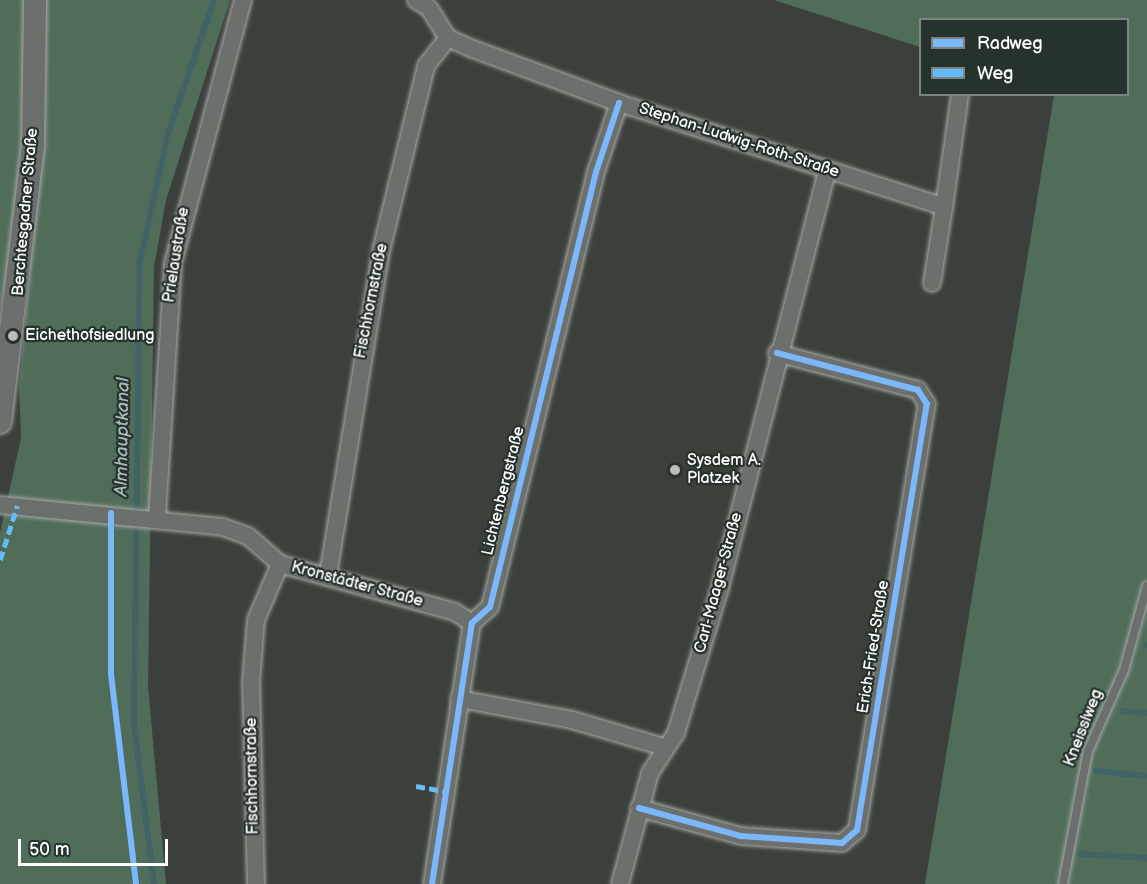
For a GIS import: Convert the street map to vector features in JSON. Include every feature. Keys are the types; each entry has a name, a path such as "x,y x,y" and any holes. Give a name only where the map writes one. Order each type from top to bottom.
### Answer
{"main road":[{"name":"Berchtesgadner Straße","path":"0,422 32,158 35,0"}],"street":[{"name":"Prielaustraße","path":"157,518 173,263 243,0"},
{"path":"416,0 429,8 447,38"},
{"name":"Stephan-Ludwig-Roth-Straße","path":"447,38 620,103 944,207"},
{"name":"Fischhornstraße","path":"328,575 383,240 426,66 447,38"},
{"path":"932,283 960,96"},
{"name":"Lichtenbergstraße","path":"472,623 490,607 596,172 620,103"},
{"name":"Carl-Maager-Straße","path":"620,884 639,808 664,747 676,733 720,588 777,353 827,170"},
{"name":"Erich-Fried-Straße","path":"639,808 741,836 842,843 857,830 927,404 918,390 777,353"},
{"name":"Kronstädter Straße","path":"0,505 157,518 248,536 280,564 328,575 455,612 472,623"},
{"name":"Fischhornstraße","path":"256,884 251,683 256,620 280,564"},
{"path":"432,884 472,623"},
{"path":"459,699 572,720 664,747"}],"lane":[{"name":"Kneisslweg","path":"1063,884 1088,752 1124,670 1147,586"}],"green space":[{"path":"0,0 26,0 28,37 19,210 0,310"},
{"path":"45,0 230,0 166,200 154,267 148,686 166,884 0,884 0,533 21,438 19,386 44,124"},
{"path":"774,0 1147,0 1147,884 925,884 1054,96 1129,96 1129,18 919,18 919,47"}],"waterway":[{"name":"Almhauptkanal","path":"154,884 134,724 140,261 168,134 214,0"},
{"path":"1123,711 1147,713"},
{"path":"1096,771 1147,776"},
{"path":"1079,854 1147,858"}],"marked path":[{"path":"0,560 17,506"},
{"path":"416,786 445,791"}],"cycle path":[{"path":"432,884 472,623 490,607 596,172 619,103"},
{"path":"639,808 741,836 842,843 857,830 927,404 918,390 777,353"},
{"path":"111,513 111,674 136,884"}],"place":[{"name":"Eichethofsiedlung","path":"13,336"},
{"name":"Sysdem A. Platzek","path":"675,470"}]}
